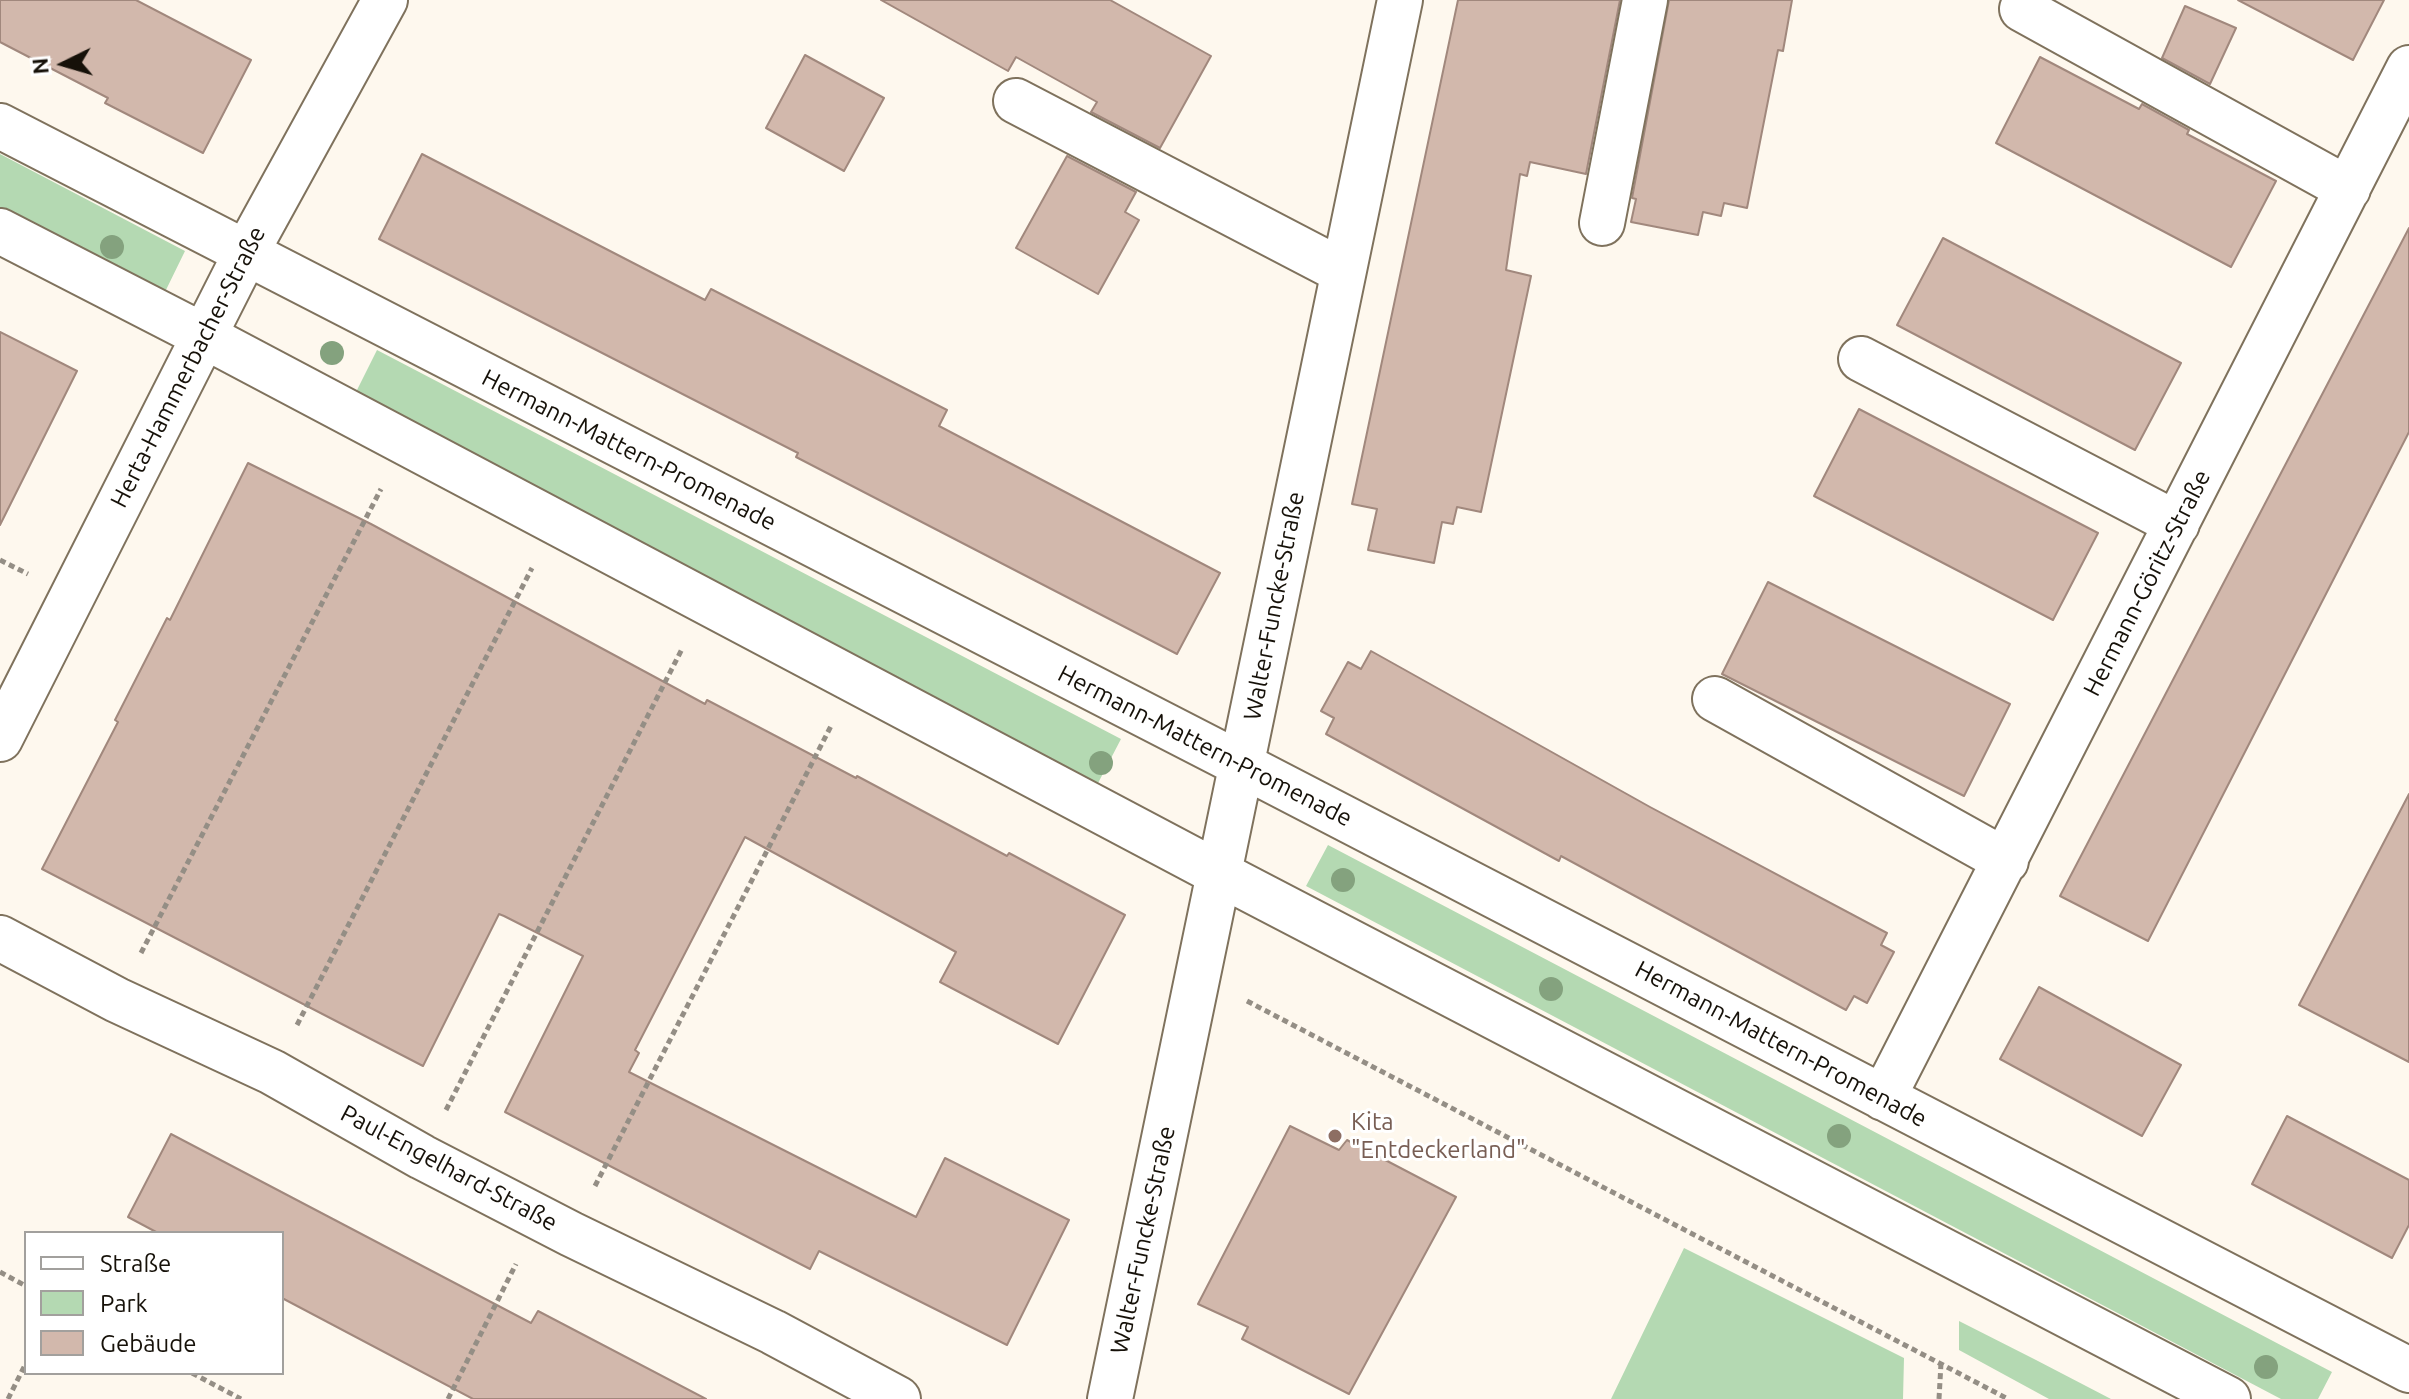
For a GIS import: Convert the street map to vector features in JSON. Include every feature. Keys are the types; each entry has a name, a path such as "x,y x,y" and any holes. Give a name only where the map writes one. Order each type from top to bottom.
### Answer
{"street":[{"name":"Herta-Hammerbacher-Straße","path":"0,739 246,253 385,0"},
{"name":"Walter-Funcke-Straße","path":"1110,1399 1400,0"},
{"path":"1602,223 1645,0"},
{"path":"2022,9 2348,189"},
{"name":"Hermann-Göritz-Straße","path":"1883,1098 2409,68"},
{"path":"1016,101 1342,271"},
{"name":"Hermann-Mattern-Promenade","path":"0,126 1883,1098 2404,1375"},
{"path":"0,231 1220,874 2228,1399"},
{"path":"1861,359 2177,524"},
{"path":"1715,699 2006,861"},
{"name":"Paul-Engelhard-Straße","path":"0,938 117,1000 272,1072 422,1157 555,1226 773,1332 898,1399"}],"path":[{"path":"117,1000 405,443"},
{"path":"272,1072 556,522"},
{"path":"422,1157 706,602"},
{"path":"448,1399 555,1226 855,680"},
{"path":"1199,976 2008,1399"},
{"path":"0,1272 24,1285"},
{"path":"1939,1399 1941,1363"},
{"path":"8,1399 24,1367"},
{"path":"196,1375 241,1399"}],"green space":[{"path":"0,154 185,251 164,294 0,210"},
{"path":"377,350 1121,739 1097,785 355,394"},
{"path":"1328,845 2332,1372 2318,1399 2281,1399 1306,886"},
{"path":"1684,1248 1904,1358 1903,1399 1611,1399"},
{"path":"1959,1321 2111,1399 2049,1399 1959,1350"}],"building":[{"path":"0,0 136,0 251,60 203,153 105,103 108,98 0,42"},
{"path":"881,0 1110,0 1211,56 1160,148 1091,112 1097,102 1016,57 1008,71"},
{"path":"1458,0 1620,0 1586,174 1530,162 1527,176 1520,174 1506,270 1531,276 1481,512 1457,507 1453,524 1442,522 1434,563 1368,550 1377,509 1352,504"},
{"path":"1669,0 1792,0 1783,51 1778,50 1747,208 1724,203 1721,216 1703,212 1698,235 1631,222 1636,199 1632,198"},
{"path":"2238,0 2384,0 2353,60"},
{"path":"2185,6 2236,28 2210,84 2162,58"},
{"path":"805,55 884,98 844,171 766,128"},
{"path":"2040,57 2139,109 2142,104 2189,130 2187,134 2276,181 2231,267 1996,143"},
{"path":"422,154 705,300 711,289 947,410 939,426 1220,573 1177,654 796,457 798,453 379,239"},
{"path":"1067,156 1136,192 1125,212 1139,220 1098,294 1016,248"},
{"path":"2409,228 2409,432 2148,941 2060,896"},
{"path":"1943,238 2181,363 2135,450 1897,325"},
{"path":"0,332 77,371 0,525"},
{"path":"1859,409 2098,533 2053,620 1814,496"},
{"path":"248,463 371,524 705,704 707,700 1125,915 1058,1044 940,982 956,952 745,837 635,1050 639,1053 629,1072 916,1217 945,1158 1069,1220 1007,1345 819,1251 810,1269 505,1112 583,956 504,916 499,914 423,1066 42,869"},
{"path":"1768,582 2010,704 1964,796 1722,674"},
{"path":"1371,651 1650,807 1887,933 1881,945 1894,952 1867,1003 1854,996 1846,1010 1561,856 1559,861 1326,734 1334,718 1321,711 1348,662 1361,669"},
{"path":"2409,794 2409,1062 2299,1005"},
{"path":"2039,987 2181,1065 2142,1136 2000,1059"},
{"path":"2287,1116 2409,1180 2409,1225 2392,1258 2252,1184"},
{"path":"1290,1126 1339,1150 1347,1140 1456,1197 1349,1394 1242,1339 1248,1327 1198,1304"},
{"path":"171,1134 531,1323 538,1311 706,1399 473,1399 284,1299 284,1231 154,1231 128,1217"}],"place":[{"name":"Kita \"Entdeckerland\"","path":"1335,1136"}]}
